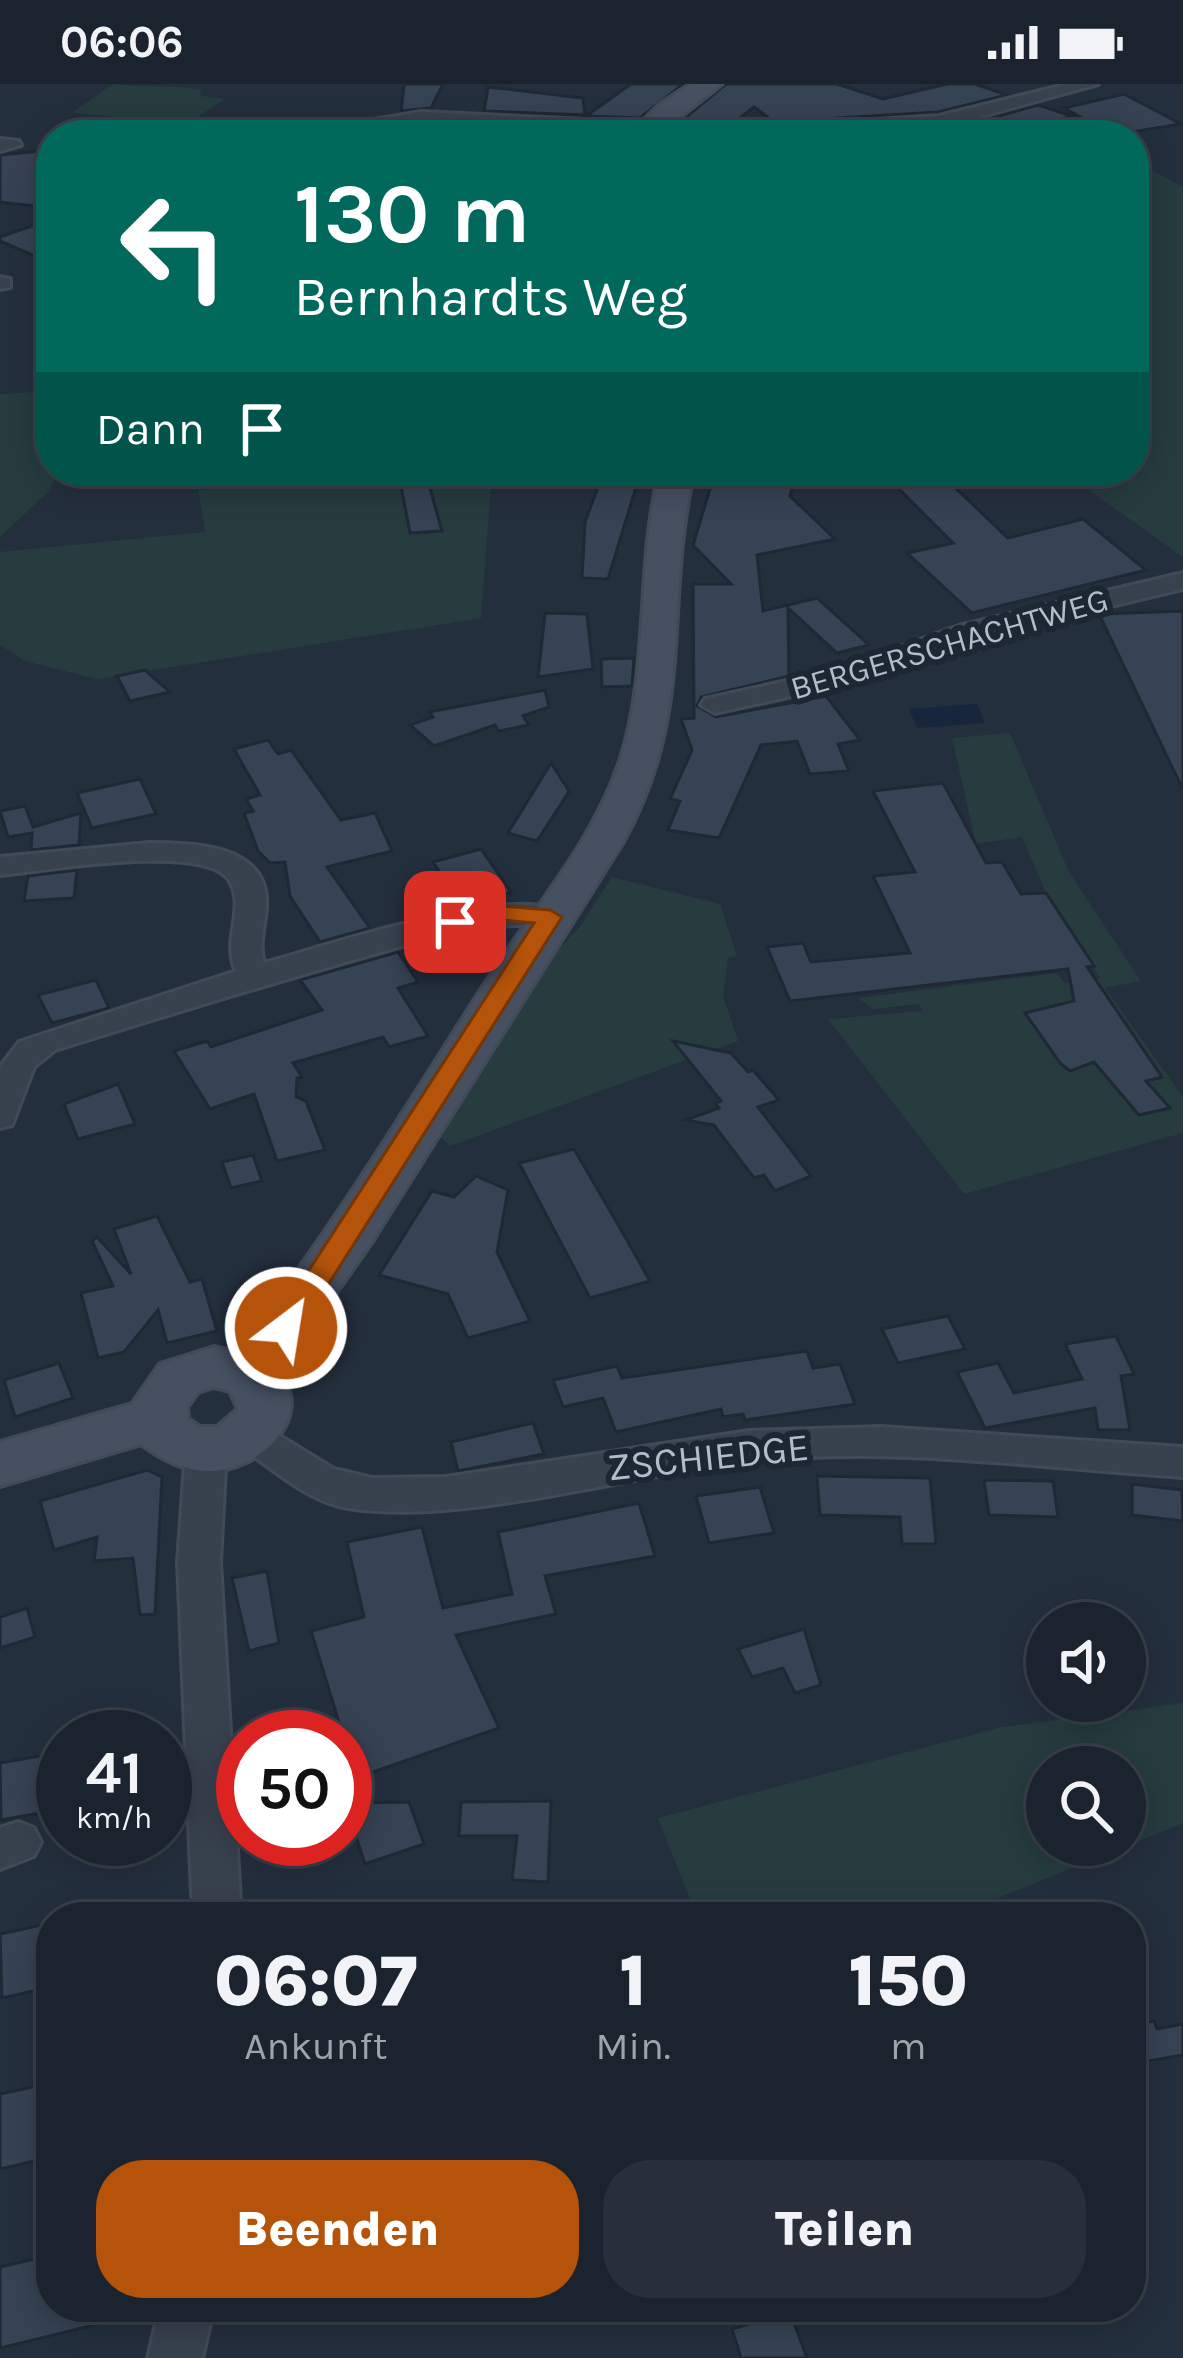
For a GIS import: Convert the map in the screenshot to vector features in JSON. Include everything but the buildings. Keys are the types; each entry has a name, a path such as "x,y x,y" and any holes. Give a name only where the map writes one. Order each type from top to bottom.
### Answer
{"main road":[{"path":"660,120 710,84"},
{"path":"249,1374 286,1328 620,805 652,722 658,547 673,486"},
{"path":"214,1367 249,1374 268,1402 229,1442 172,1440 157,1418 158,1403 179,1378 214,1367"},
{"path":"0,1464 157,1418"}],"street":[{"path":"947,120 1089,84"},
{"path":"406,120 518,120"},
{"name":"BERGERSCHACHTWEG","path":"715,705 840,677 968,632 1183,581"},
{"path":"0,866 165,854 223,859 241,873 251,893 240,945 255,976"},
{"path":"0,1117 20,1054 255,976 490,912 550,917"},
{"path":"217,1902 199,1562 229,1442"},
{"name":"ZSCHIEDGE","path":"229,1442 346,1492 372,1494 460,1491 749,1446 881,1442 1183,1462"},
{"path":"175,2358 183,2322"}],"green space":[{"path":"113,84 189,88 200,90 201,96 225,99 193,120 72,113"},
{"path":"1149,169 1183,187 1183,557 1083,486 1149,486"},
{"path":"36,392 36,486 52,486 0,537 0,394"},
{"path":"491,486 481,618 97,679 25,661 0,645 0,552 205,532 198,490"},
{"path":"1010,733 1069,872 1141,981 1105,988 1183,1097 1183,1133 964,1194 828,1019 923,1011 919,1004 873,1009 858,998 1056,973 1065,983 1100,978 1046,893 1022,837 976,844 952,738"},
{"path":"612,877 720,904 737,956 728,958 723,996 738,1041 450,1146 436,1132 538,971 579,928"},
{"path":"1183,1703 1183,1823 1146,1838 1146,1746 1026,1746 1026,1866 1077,1866 989,1902 691,1902 658,1818 1002,1727 1040,1722 1146,1722 1146,1708"}],"water":[{"path":"977,704 985,723 917,728 909,709"}],"waterway":[{"path":"954,114 993,96"}],"route":[{"path":"286,1328 550,917 490,912 455,922"}]}
